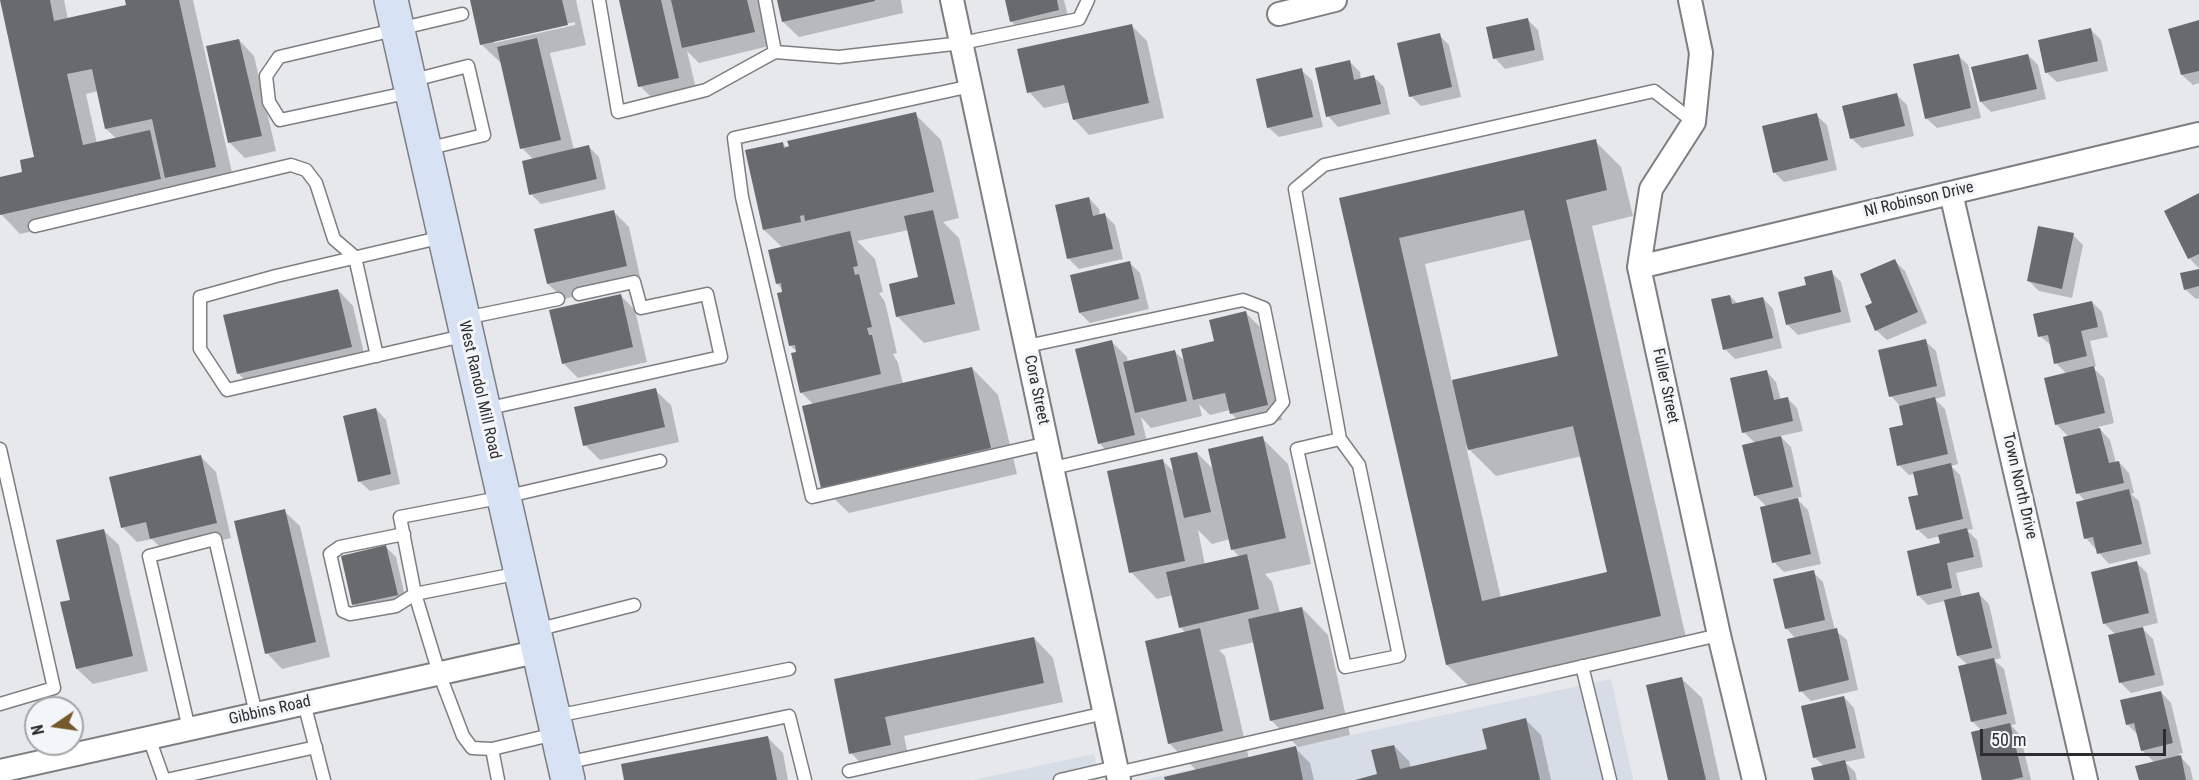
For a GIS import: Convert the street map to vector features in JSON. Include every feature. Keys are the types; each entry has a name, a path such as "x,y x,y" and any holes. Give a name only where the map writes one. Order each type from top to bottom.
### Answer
{"main road":[{"name":"West Randol Mill Road","path":"394,15 561,748"}],"street":[{"name":"Cora Street","path":"952,0 1117,773"},
{"path":"1279,14 1335,0"},
{"name":"Fuller Street","path":"1690,0 1701,53 1694,122 1651,189 1639,267 1719,635 1754,780"},
{"name":"Nl Robinson Drive","path":"1639,267 2199,134"},
{"name":"Town North Drive","path":"1951,193 2086,780"},
{"name":"Gibbins Road","path":"2,769 439,673 538,640"}],"lane":[{"path":"599,0 618,112 706,90 775,52 839,57 962,43 1079,19 1088,0"},
{"path":"765,0 775,52"},
{"path":"425,149 484,135 468,66 410,86 280,120 269,102 266,76 279,57 394,15 462,14"},
{"path":"971,86 734,138 742,197 812,497 1048,443"},
{"path":"1340,439 1297,449 1345,667 1399,656 1359,465 1340,439 1295,189 1324,165 1654,91 1694,122"},
{"path":"35,226 291,165 306,171 316,183 334,239 355,257 377,356"},
{"path":"444,236 200,297 200,349 227,390 377,356 558,299"},
{"path":"483,409 721,357 707,294 641,308 634,282 579,294"},
{"path":"1027,346 1243,300 1264,308 1283,402 1270,418 1053,468"},
{"path":"0,449 54,688 0,704"},
{"path":"660,461 504,497 400,517 415,594 439,673 463,736 472,748 561,748 789,716 805,780"},
{"path":"404,534 340,547 330,554 343,610 350,614 396,606 415,594 521,573"},
{"path":"189,729 149,555 214,539 256,714"},
{"path":"538,640 634,605"},
{"path":"1060,780 1117,773 1719,635"},
{"path":"1582,666 1610,780"},
{"path":"561,748 789,669"},
{"path":"304,703 324,780"},
{"path":"849,771 1105,713"},
{"path":"149,738 165,780 316,747"},
{"path":"492,749 498,780"}],"shaded area":[{"path":"1611,679 1633,780 1143,780"},
{"path":"1094,754 1099,780 973,780"}],"building":[{"path":"0,0 50,0 54,21 126,5 125,0 179,0 216,167 165,178 152,119 105,129 92,69 67,74 83,145 150,130 161,179 0,215 0,177 22,172 20,160 34,157"},
{"path":"470,0 562,0 568,25 480,45"},
{"path":"619,0 661,0 679,78 638,87"},
{"path":"671,0 747,0 755,32 682,48"},
{"path":"777,0 875,0 875,1 782,22"},
{"path":"1005,0 1057,0 1059,10 1010,22"},
{"path":"1528,18 1535,50 1493,59 1486,27"},
{"path":"2199,20 2199,71 2181,75 2168,29"},
{"path":"1132,24 1149,103 1073,120 1064,85 1027,93 1017,49"},
{"path":"2091,28 2098,61 2045,73 2038,40"},
{"path":"1440,33 1452,87 1409,97 1397,43"},
{"path":"537,38 561,140 520,149 497,47"},
{"path":"239,39 262,136 228,143 206,46"},
{"path":"1959,54 1971,108 1925,119 1913,64"},
{"path":"2028,54 2037,89 1980,102 1971,67"},
{"path":"1350,60 1354,80 1374,75 1381,104 1326,117 1315,68"},
{"path":"1302,68 1313,117 1267,128 1256,79"},
{"path":"1897,93 1905,126 1850,139 1842,106"},
{"path":"916,112 934,192 805,221 804,215 800,216 801,222 763,230 745,150 783,142 784,148 789,146 787,141"},
{"path":"1817,113 1828,160 1773,173 1762,126"},
{"path":"1596,139 1607,190 1566,200 1661,616 1446,665 1339,198","holes":["1524,210 1558,356 1452,380 1468,450 1573,426 1607,572 1482,601 1399,238"]},
{"path":"589,145 597,179 529,195 522,161"},
{"path":"2199,193 2199,254 2188,259 2164,211"},
{"path":"1089,197 1093,216 1105,213 1113,249 1067,259 1055,205"},
{"path":"614,210 627,266 547,284 534,229"},
{"path":"933,210 955,304 896,317 889,284 918,277 904,216"},
{"path":"2038,226 2074,233 2062,289 2027,281"},
{"path":"850,231 858,266 853,267 855,275 859,274 872,327 867,328 869,335 872,335 881,374 800,393 791,353 796,352 795,345 789,346 777,293 782,292 781,283 776,284 768,250"},
{"path":"1895,259 1918,312 1875,331 1865,306 1872,303 1860,274"},
{"path":"1130,261 1139,299 1079,313 1070,275"},
{"path":"2199,269 2199,286 2184,290 2180,273"},
{"path":"1832,270 1841,312 1786,325 1778,292 1806,285 1804,277"},
{"path":"338,289 352,347 237,374 223,315"},
{"path":"621,294 633,347 562,364 549,310"},
{"path":"1730,295 1732,304 1763,297 1773,338 1723,350 1711,299"},
{"path":"2092,301 2098,327 2081,331 2087,356 2054,364 2048,335 2038,337 2033,314"},
{"path":"1246,311 1268,405 1230,414 1225,393 1193,400 1181,349 1214,341 1209,320"},
{"path":"1926,339 1937,386 1889,397 1878,350"},
{"path":"1112,340 1135,435 1098,444 1075,349"},
{"path":"1175,350 1187,401 1135,413 1123,362"},
{"path":"2094,366 2105,413 2055,425 2044,378"},
{"path":"972,367 991,448 821,488 802,406"},
{"path":"1767,370 1774,400 1788,397 1793,421 1742,433 1730,378"},
{"path":"656,388 665,427 583,446 574,407"},
{"path":"1935,397 1948,454 1897,466 1889,428 1903,425 1899,406"},
{"path":"376,408 391,474 358,482 343,416"},
{"path":"2100,428 2109,463 2119,461 2124,483 2076,494 2063,437"},
{"path":"1263,436 1286,538 1231,550 1208,449"},
{"path":"1781,436 1793,487 1754,496 1742,445"},
{"path":"1197,452 1211,512 1184,518 1170,458"},
{"path":"201,455 217,523 150,539 146,522 121,528 109,477"},
{"path":"1163,459 1185,561 1129,573 1107,471"},
{"path":"1951,463 1963,519 1916,530 1908,497 1918,495 1913,472"},
{"path":"2129,489 2142,544 2097,554 2093,537 2084,539 2076,502"},
{"path":"1798,498 1811,554 1772,563 1760,507"},
{"path":"285,509 316,642 265,654 234,521"},
{"path":"1967,528 1974,557 1947,563 1952,588 1917,596 1907,551 1940,543 1938,535"},
{"path":"104,529 133,656 76,669 60,602 70,600 56,540"},
{"path":"386,545 398,595 352,605 341,556"},
{"path":"1247,554 1259,609 1179,628 1166,572"},
{"path":"2137,561 2149,613 2103,624 2091,572"},
{"path":"1814,570 1825,620 1785,629 1773,579"},
{"path":"1979,592 1992,648 1957,656 1944,600"},
{"path":"1302,607 1324,709 1270,721 1248,619"},
{"path":"2143,627 2155,675 2119,683 2108,635"},
{"path":"1200,628 1223,731 1168,744 1145,641"},
{"path":"1837,628 1849,680 1799,692 1787,639"},
{"path":"1034,637 1044,683 885,717 891,745 849,754 834,679"},
{"path":"1994,658 2007,714 1971,722 1958,666"},
{"path":"1682,677 1706,780 1668,780 1646,685"},
{"path":"2161,691 2173,743 2141,751 2134,723 2126,725 2120,700"},
{"path":"1844,696 1856,748 1813,758 1801,706"},
{"path":"1526,718 1540,780 1355,780 1377,774 1371,750 1394,745 1400,769 1487,749 1482,729"},
{"path":"2010,723 2023,777 2011,780 1982,780 1971,732"},
{"path":"768,736 777,780 624,780 621,764"},
{"path":"1296,746 1303,780 1165,780 1164,777"},
{"path":"2181,755 2186,780 2139,780 2135,766"},
{"path":"1845,760 1850,780 1814,780 1811,768"}]}
